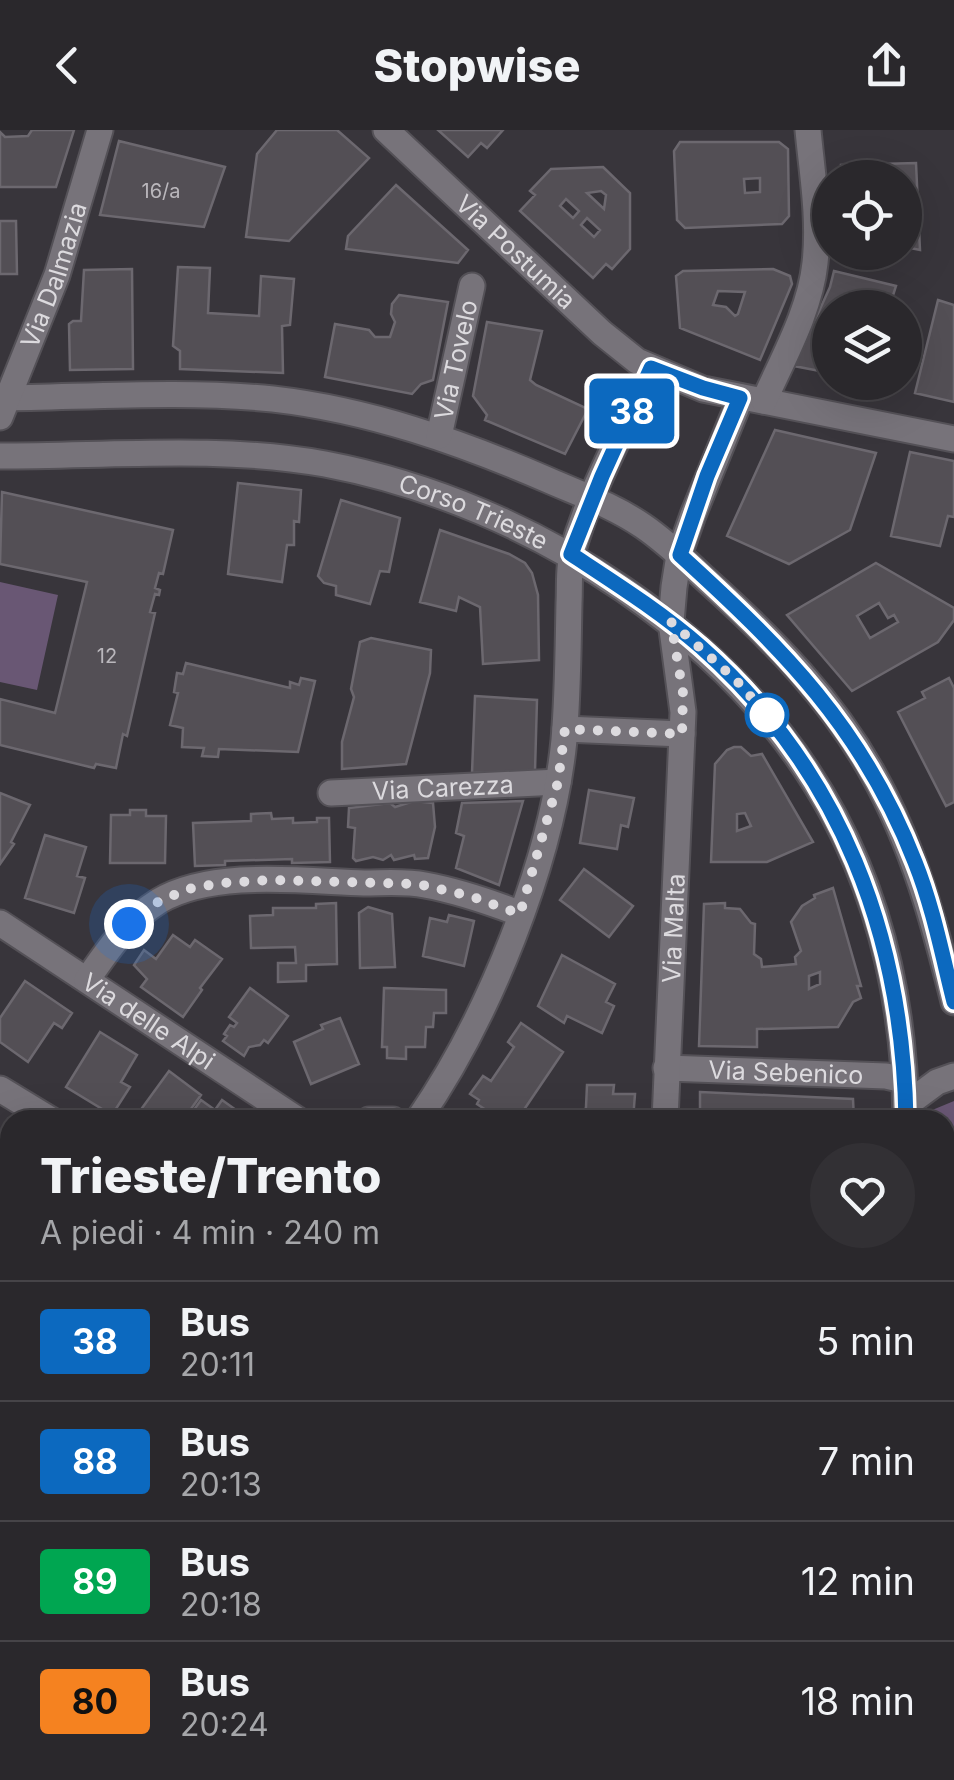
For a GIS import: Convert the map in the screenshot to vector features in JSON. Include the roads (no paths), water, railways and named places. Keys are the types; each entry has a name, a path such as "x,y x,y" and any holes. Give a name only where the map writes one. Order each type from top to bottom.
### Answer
{"street":[{"name":"Via Dalmazia","path":"0,454 8,403 56,275 100,130"},
{"name":"Via Postumia","path":"386,130 613,344 651,368 703,388 752,400 954,440"},
{"name":"Via Malta","path":"665,1110 683,693 671,622 680,555 707,476 803,312 815,266 808,130"},
{"name":"Via Tovelo","path":"439,436 472,286"},
{"path":"424,1110 480,1014 520,914 558,782 565,729 571,554 651,368"},
{"path":"8,403 270,399 354,413 439,436 592,499 641,524 680,555 786,656 849,734 881,789 914,861 940,938 954,1002"},
{"name":"Corso Trieste","path":"0,454 204,454 324,464 424,492 502,520 571,554 671,622 736,680 763,710 805,766 838,822 882,934 898,1013 905,1102"},
{"path":"565,729 682,734"},
{"name":"Via Carezza","path":"330,793 558,782"},
{"path":"87,980 140,915 178,892 210,884 301,880 418,884 470,896 520,914"},
{"name":"Via delle Alpi","path":"0,922 283,1110"},
{"name":"Via Sebenico","path":"666,1068 886,1076 905,1102"},
{"path":"905,1102 954,1076"},
{"path":"0,1089 35,1110"}]}
